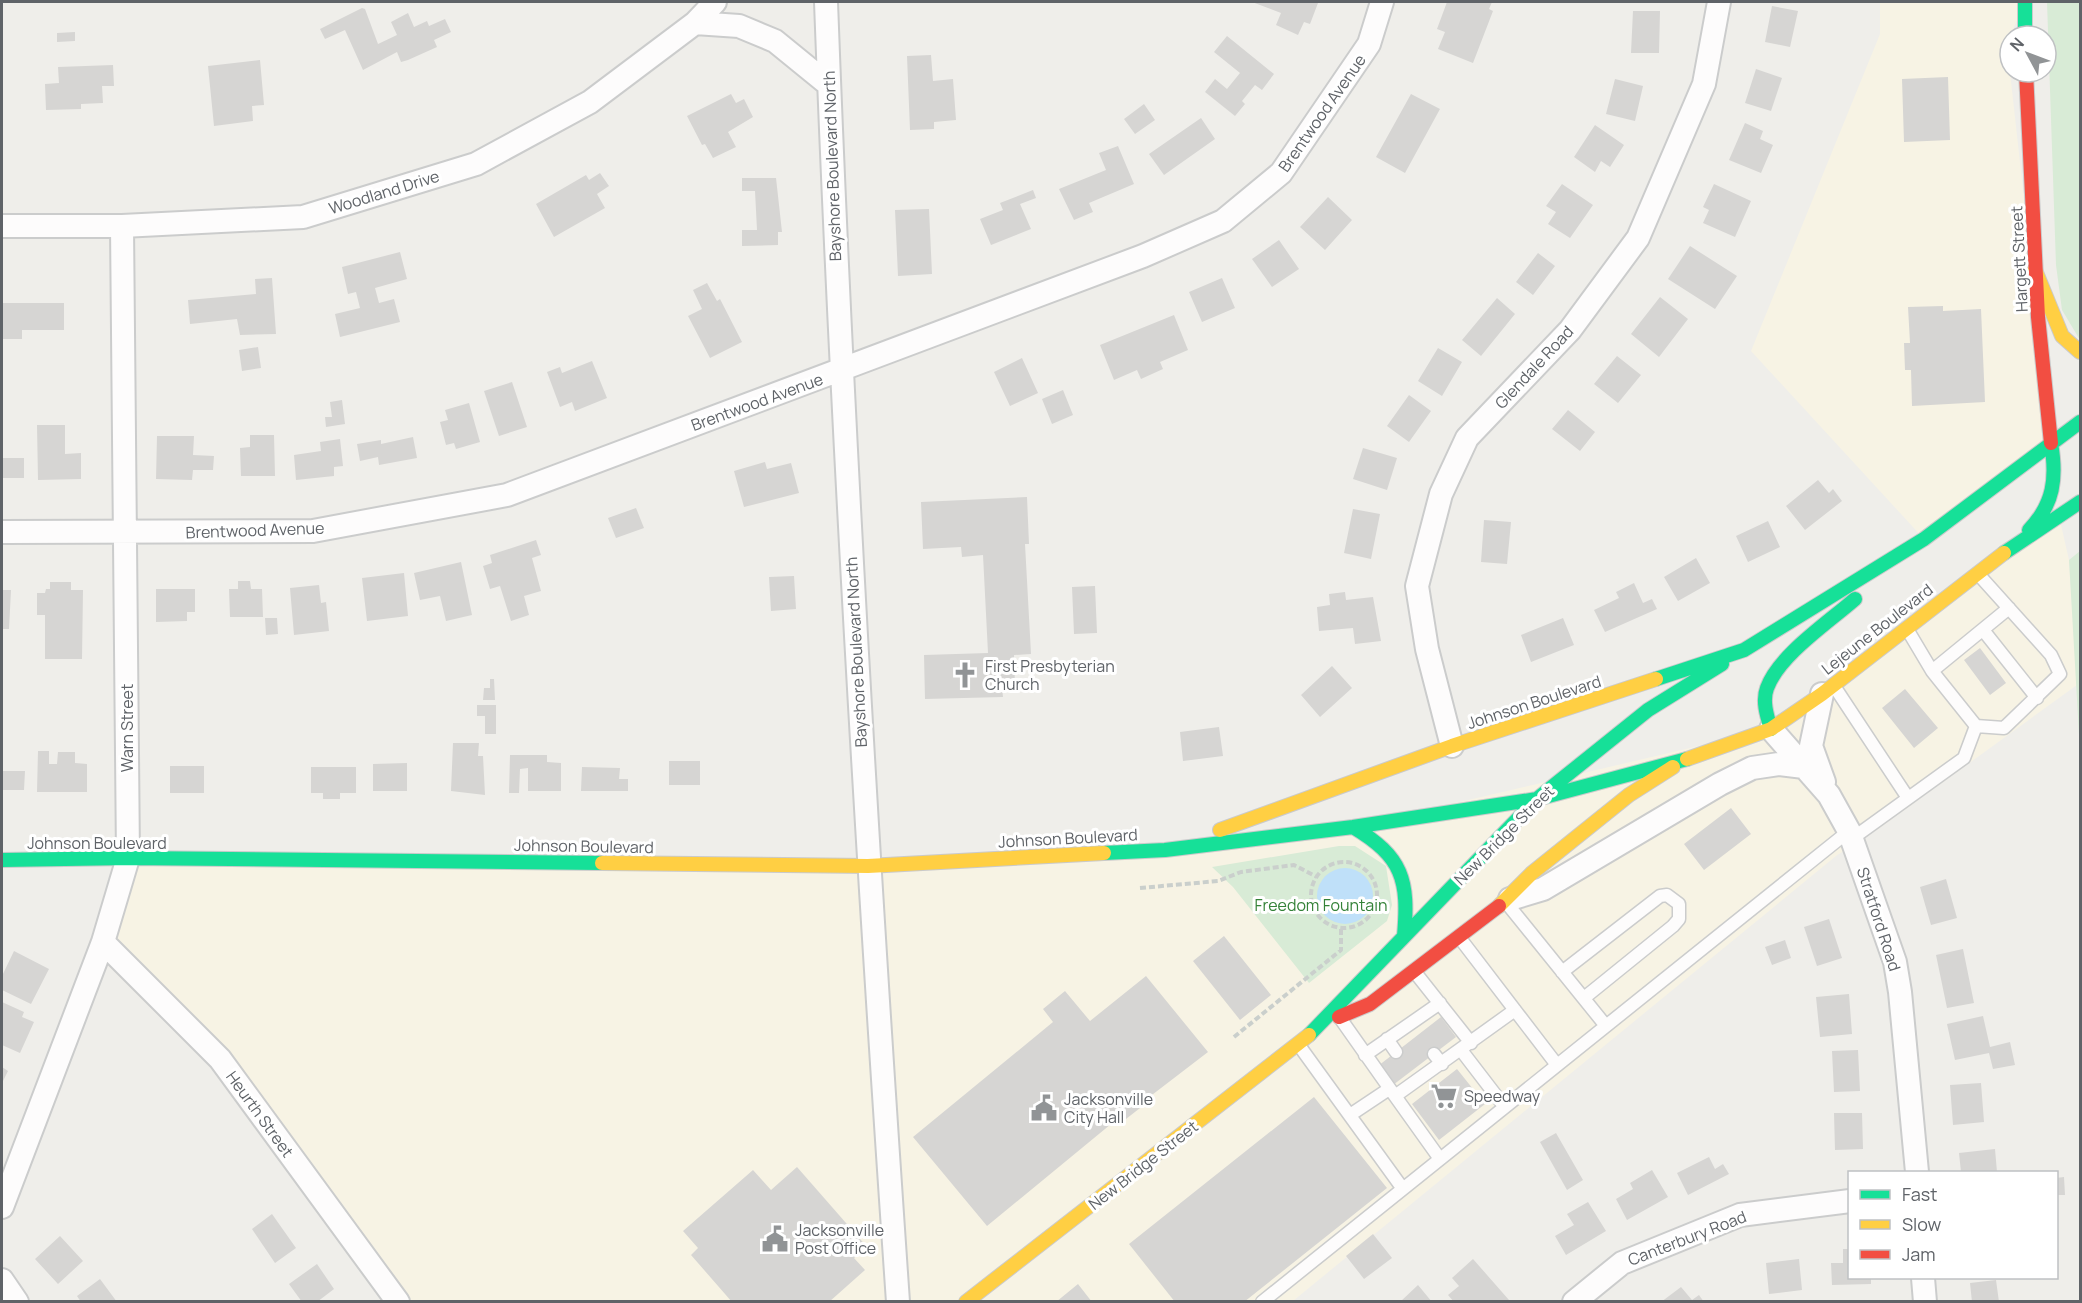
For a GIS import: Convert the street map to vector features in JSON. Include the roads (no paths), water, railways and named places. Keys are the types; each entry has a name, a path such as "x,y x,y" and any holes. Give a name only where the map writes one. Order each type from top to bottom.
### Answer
{"main road":[{"path":"2025,2 2025,24"},
{"name":"Hargett Street","path":"2006,551 2036,524 2056,485 2057,471 2051,443 2036,270 2027,84"},
{"path":"2036,270 2062,336 2080,352"},
{"path":"1771,729 1766,708 1767,687 1778,669 1924,539 2080,422"},
{"path":"2051,443 2080,442"},
{"name":"Lejeune Boulevard","path":"1683,761 1771,729 1827,690 1977,572 2080,501"},
{"path":"1744,650 1924,539"},
{"name":"Johnson Boulevard","path":"1165,849 1452,746 1744,650"},
{"name":"New Bridge Street","path":"966,1302 1318,1028 1536,799 1648,710 1744,650"},
{"name":"Johnson Boulevard","path":"2,860 128,858 868,866 1165,849 1353,827 1536,799 1683,761"},
{"name":"New Bridge Street","path":"1318,1028 1370,1004 1505,901 1532,873 1606,812 1683,761"},
{"path":"1353,827 1378,841 1392,856 1402,872 1407,908 1404,936"}],"street":[{"name":"Woodland Drive","path":"2,226 122,226 303,217 476,164 590,102 695,23 715,2"},
{"name":"Bayshore Boulevard North","path":"826,2 840,370 868,866 898,1302"},
{"name":"Brentwood Avenue","path":"2,532 313,531 507,495 1143,256 1223,221 1281,173 1369,44 1382,2"},
{"name":"Glendale Road","path":"1452,746 1427,649 1418,586 1441,494 1467,438 1570,330 1638,238 1704,84 1719,2"},
{"path":"695,23 739,27 775,41 829,85"},
{"name":"Warn Street","path":"2,1207 104,942 128,858 122,226"},
{"path":"1827,690 1811,746 1829,795"},
{"name":"Stratford Road","path":"1771,729 1829,795 1851,835 1895,962 1900,992 1917,1171"},
{"name":"New Bridge Street","path":"1505,901 1543,889 1752,768 1779,764 1804,766"},
{"name":"Heurth Street","path":"104,942 220,1059 398,1302"},
{"name":"Canterbury Road","path":"1574,1302 1622,1263 1740,1215 1848,1201"},
{"path":"1923,1279 1925,1302"},
{"path":"2,1280 17,1302"}],"lane":[{"path":"1906,628 1932,671 1976,726 2004,728 2060,674 2051,655 1977,572"},
{"path":"1932,671 2009,608"},
{"path":"1983,630 2037,698"},
{"path":"1827,690 1908,798"},
{"path":"1263,1302 1504,1106 1851,835 1964,758 1976,726"},
{"path":"1562,972 1660,896 1667,895 1679,904 1678,920 1673,926 1584,998"},
{"path":"1505,901 1606,1026"},
{"path":"1458,937 1557,1065"},
{"path":"1414,970 1440,1003 1504,1106"},
{"path":"1365,1055 1440,1003"},
{"path":"1350,1115 1392,1093 1414,1077 1442,1065 1515,1010"},
{"path":"1340,1017 1440,1159"},
{"path":"1411,1023 1419,1034"},
{"path":"1387,1040 1396,1052"},
{"path":"1299,1044 1403,1189"},
{"path":"1434,1054 1442,1065"}],"water":[{"path":"1339,868 1351,868 1361,872 1369,880 1373,896 1369,912 1361,920 1351,924 1339,924 1329,920 1321,912 1317,902 1317,890 1321,880 1329,872"}],"place":[{"name":"First Presbyterian Church","path":"965,675"},
{"name":"Speedway","path":"1444,1096"},
{"name":"Jacksonville City Hall","path":"1044,1108"},
{"name":"Jacksonville Post Office","path":"775,1239"}],"park label":[{"name":"Freedom Fountain","path":"1321,905"}]}
